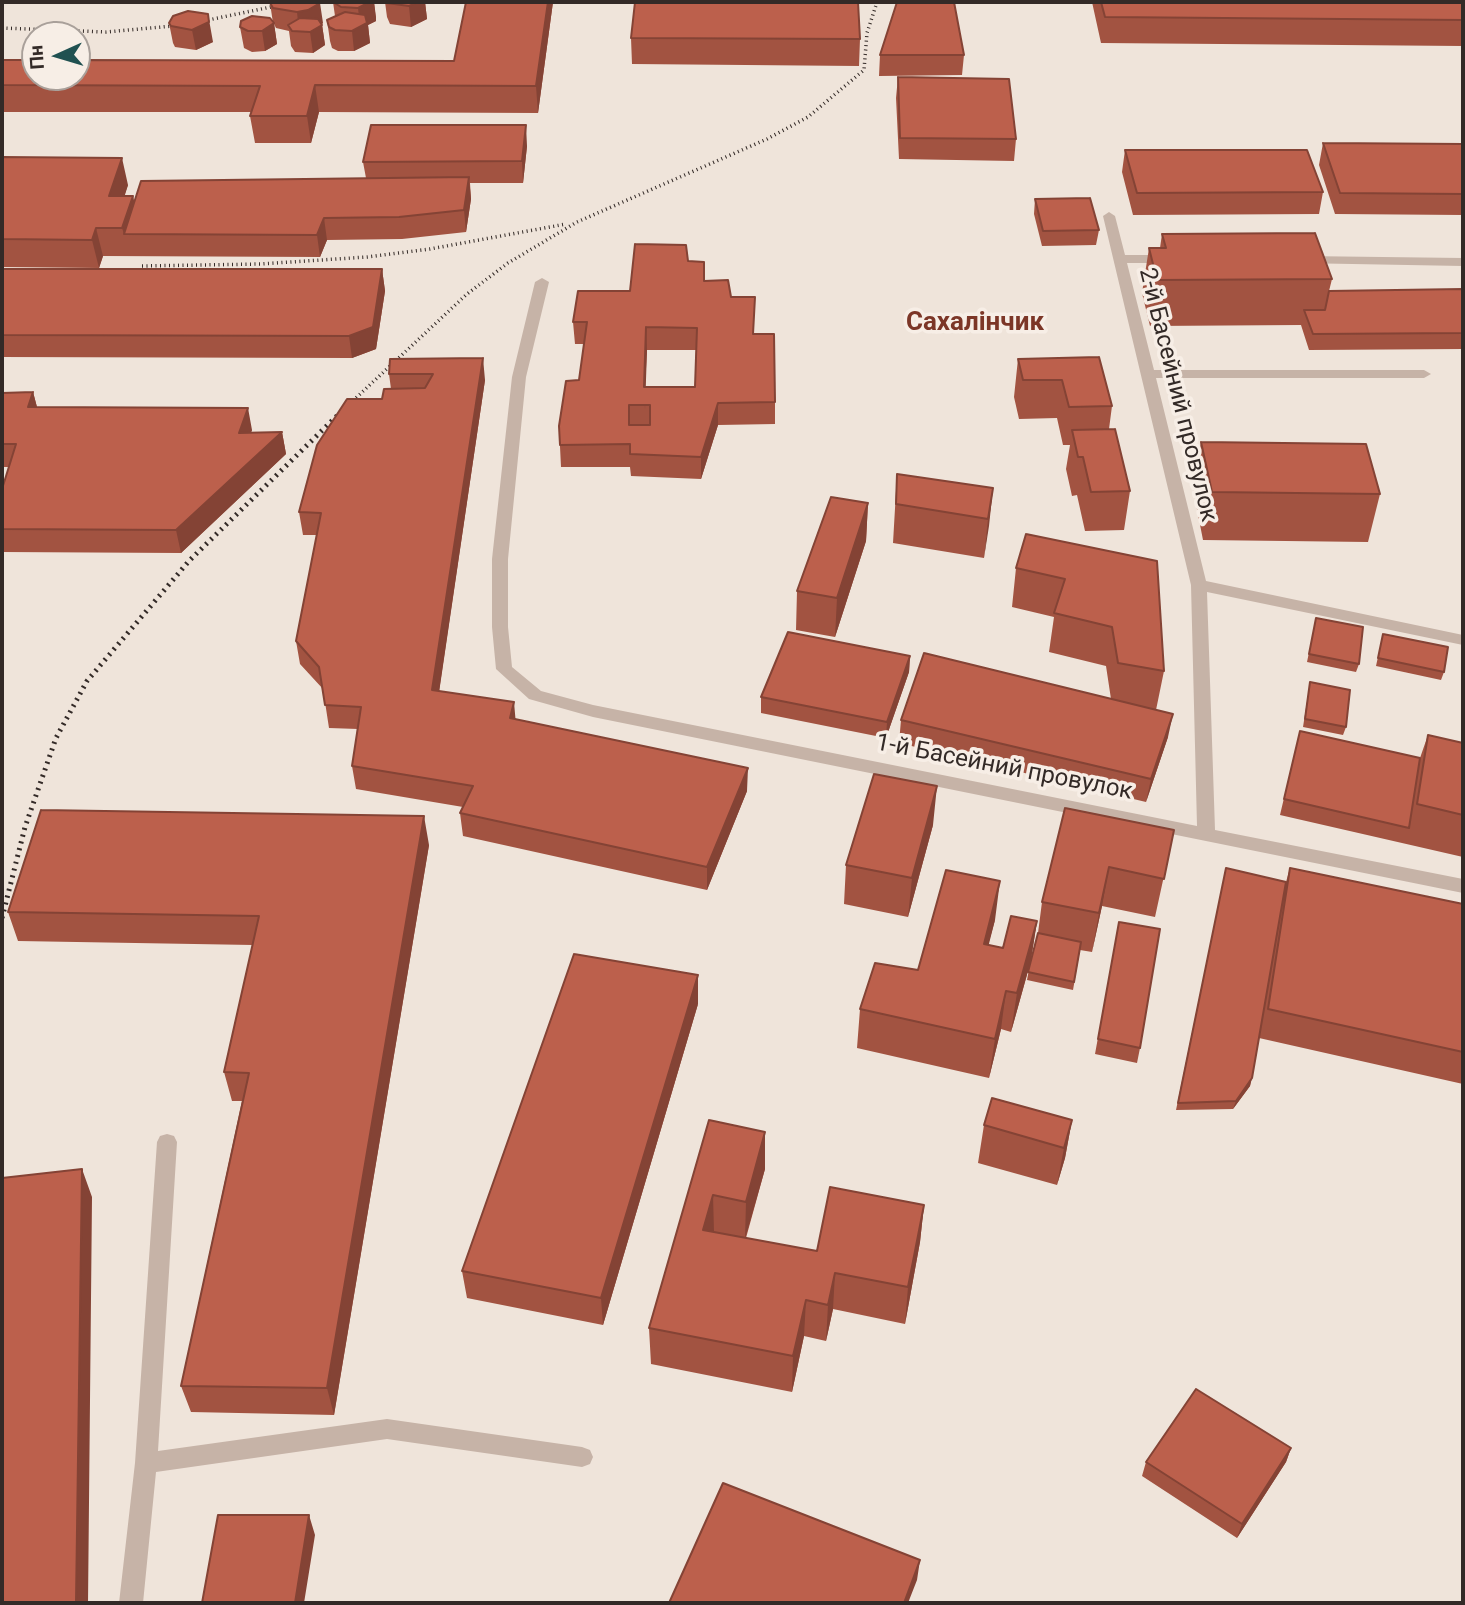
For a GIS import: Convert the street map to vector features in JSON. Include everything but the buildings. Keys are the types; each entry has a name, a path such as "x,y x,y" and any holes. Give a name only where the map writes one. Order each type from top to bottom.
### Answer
{"street":[{"name":"2-й Басейний провулок","path":"1109,216 1199,585 1206,834"},
{"path":"1120,259 1188,259"},
{"path":"1285,260 1463,262"},
{"name":"1-й Басейний провулок","path":"542,282 519,377 500,559 500,627 504,669 535,695 593,710 1463,886"},
{"path":"1148,374 1424,374"},
{"path":"1199,585 1463,640"},
{"path":"131,1603 146,1463 167,1142"},
{"path":"146,1463 387,1429 582,1457"}],"railway":[{"path":"2,28 106,32 184,25 295,2"},
{"path":"343,410 467,294 508,263 577,222 767,139 808,117 864,70 867,33 877,2"},
{"path":"142,266 260,264 367,257 430,249 566,224"},
{"path":"2,918 25,827 56,738 87,681 189,561 344,409"}],"district":[{"name":"Сахалінчик","path":"975,323"}]}
